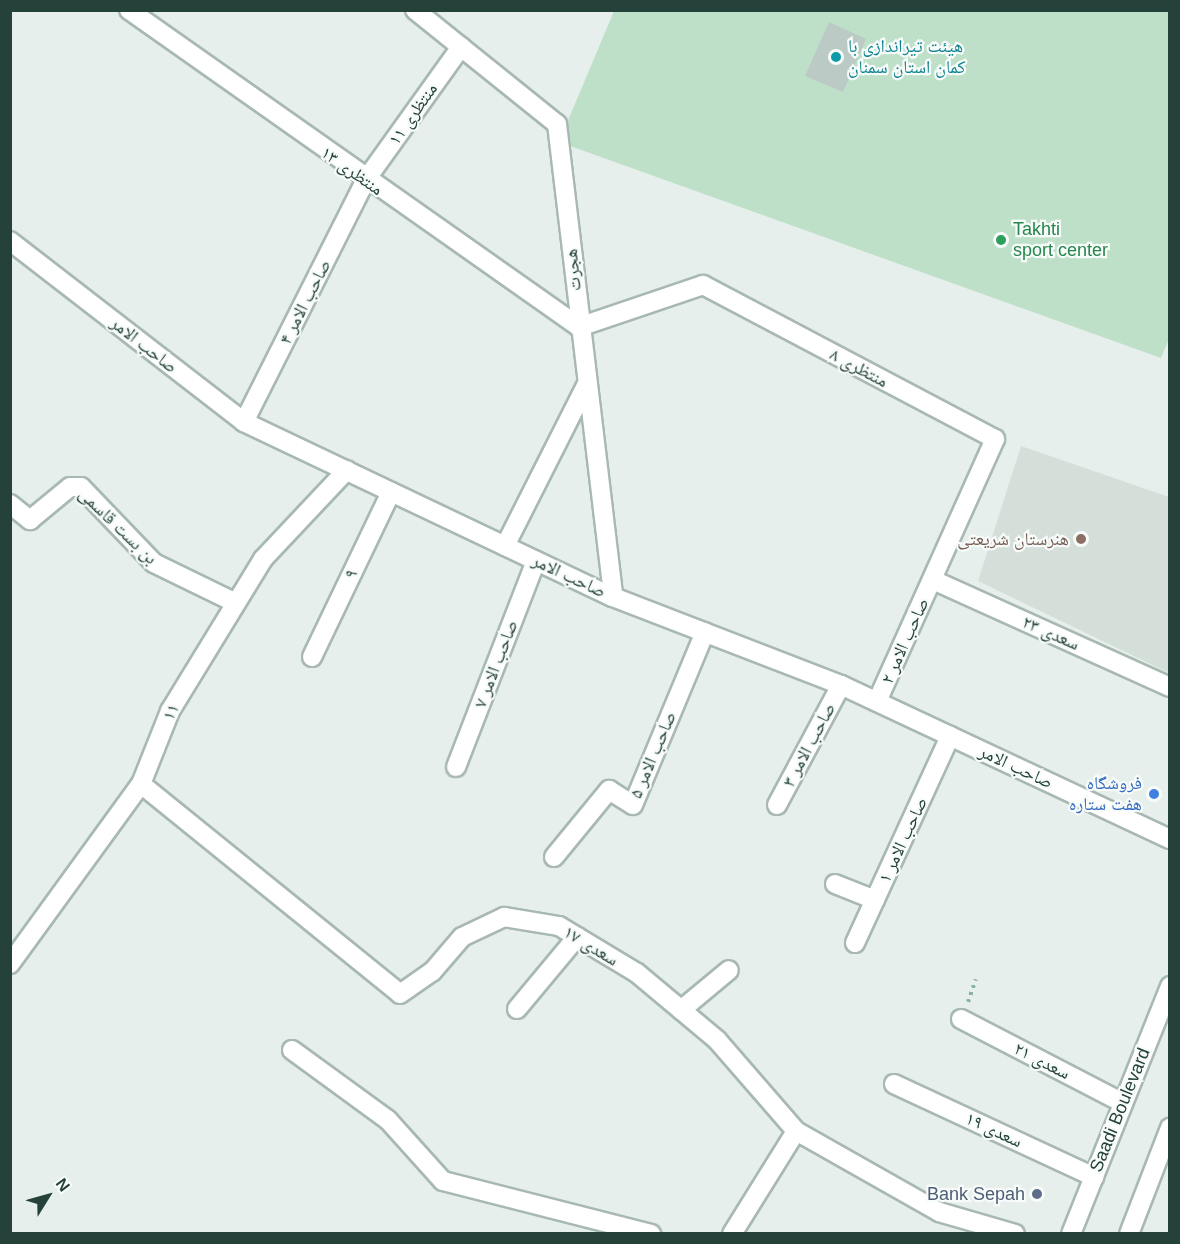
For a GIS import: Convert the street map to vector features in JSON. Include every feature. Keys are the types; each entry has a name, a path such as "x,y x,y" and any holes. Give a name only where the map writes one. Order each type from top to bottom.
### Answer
{"street":[{"name":"منتظری ۱۳","path":"129,10 365,181 579,327"},
{"name":"هجرت","path":"415,10 557,124 579,327 613,597"},
{"name":"منتظری ۱۱","path":"365,181 460,47"},
{"name":"صاحب الامر ۴","path":"244,422 365,181"},
{"name":"صاحب الامر","path":"10,241 244,422 613,597 841,685 1170,839"},
{"name":"منتظری ۸","path":"579,327 703,285 994,439 933,580"},
{"path":"505,546 587,384"},
{"name":"۱۱","path":"10,964 141,784 170,711 263,559 347,470"},
{"name":"بن بست قاسمی","path":"10,504 30,520 70,487 81,487 154,563 236,603"},
{"name":"۹","path":"312,657 391,492"},
{"name":"صاحب الامر ۷","path":"456,767 536,561"},
{"name":"سعدی ۲۳","path":"933,580 1170,687"},
{"name":"صاحب الامر ۲","path":"877,702 933,580"},
{"name":"صاحب الامر ۵","path":"554,857 609,790 633,805 705,632"},
{"name":"صاحب الامر ۳","path":"777,805 841,685"},
{"name":"صاحب الامر ۱","path":"855,943 950,736"},
{"name":"سعدی ۱۷","path":"141,784 400,994 432,972 462,937 504,917 559,926 637,973 717,1040 796,1131 939,1212 1015,1233"},
{"path":"835,884 874,900"},
{"path":"517,1009 577,937"},
{"path":"681,1010 729,970"},
{"name":"Saadi Boulevard","path":"1071,1233 1170,986"},
{"name":"سعدی ۲۱","path":"961,1019 1123,1103"},
{"path":"292,1050 388,1119 443,1181 651,1233"},
{"name":"سعدی ۱۹","path":"894,1084 1094,1177"},
{"path":"1129,1233 1170,1128"},
{"path":"732,1233 796,1131"}],"shaded area":[{"name":"هنرستان شریعتی","path":"1021,446 1169,497 1169,673 978,581"}],"green space":[{"name":"Takhti sport center","path":"614,11 1169,11 1169,339 1161,358 559,142"}],"building":[{"name":"هیئت تیراندازی با کمان استان سمنان","path":"829,22 866,39 843,92 805,76"}],"place":[{"name":"هیئت تیراندازی با کمان استان سمنان","path":"836,57"},
{"name":"Takhti sport center","path":"1001,240"},
{"name":"هنرستان شریعتی","path":"1081,539"},
{"name":"فروشگاه هفت ستاره","path":"1154,794"},
{"name":"Bank Sepah","path":"1037,1194"}]}
